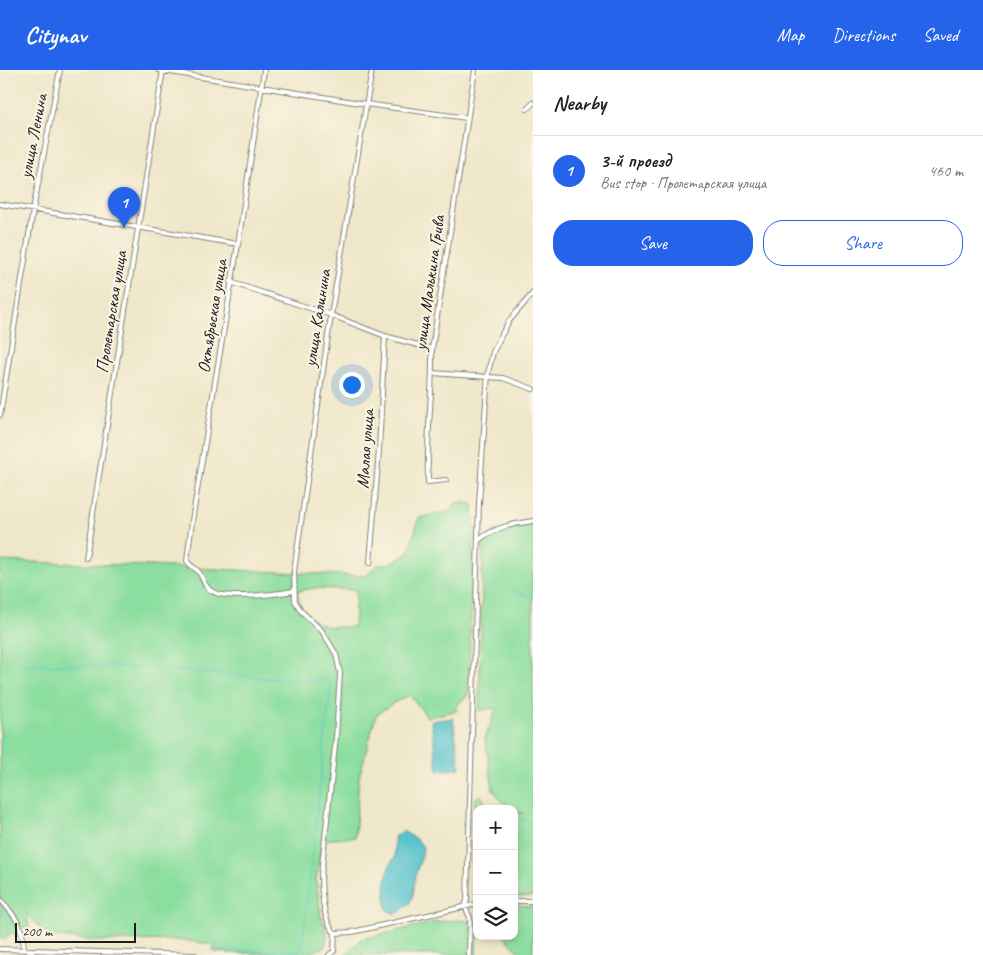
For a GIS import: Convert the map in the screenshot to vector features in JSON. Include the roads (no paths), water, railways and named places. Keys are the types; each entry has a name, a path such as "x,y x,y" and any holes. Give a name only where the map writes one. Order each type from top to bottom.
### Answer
{"street":[{"name":"улица Ленина","path":"0,415 33,210 60,70"},
{"path":"158,70 366,104 467,118"},
{"name":"Пролетарская улица","path":"86,558 163,70"},
{"name":"Октябрьская улица","path":"264,70 187,561 204,578 207,588 215,594 273,594 294,591"},
{"name":"улица Калинина","path":"294,591 294,570 331,315 372,70"},
{"name":"улица Малькина Грива","path":"446,480 428,482 427,462 432,349 475,70"},
{"path":"527,109 533,103"},
{"path":"0,204 238,244"},
{"path":"230,282 331,315 385,336 432,349"},
{"path":"469,955 470,918 465,906 468,892 480,485 488,377 493,352 503,332 509,321 533,293"},
{"name":"Малая улица","path":"370,563 379,450 385,336"},
{"path":"432,373 503,378 533,388"},
{"path":"479,540 488,532 510,524 533,521"},
{"path":"294,591 295,601 322,631 336,654 340,673 336,737 321,875 321,889 326,910 331,929 335,933 334,953 329,955"},
{"path":"0,899 18,919 24,940 24,950"},
{"path":"518,901 533,901"},
{"path":"335,933 352,932 473,905"},
{"path":"0,949 196,955"}],"water":[{"path":"453,718 460,768 438,771 431,721"},
{"path":"403,831 417,840 423,847 411,901 403,910 395,914 387,910 385,897 386,882 391,863 395,857 394,837"}],"waterway":[{"path":"508,588 533,598"},
{"path":"19,664 116,666 278,679 328,680 331,684 302,947 298,951 211,950"},
{"path":"518,818 533,823"}],"place":[{"name":"3-й проезд","path":"124,228"}]}
